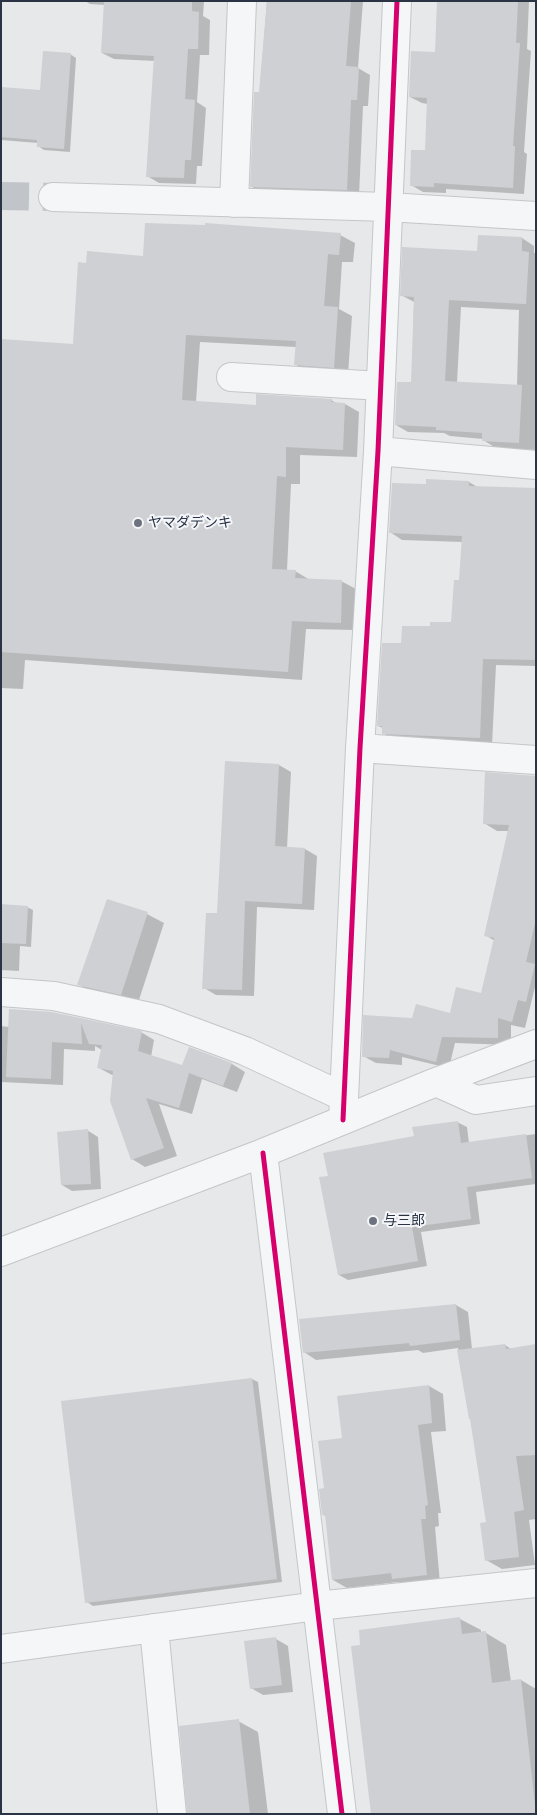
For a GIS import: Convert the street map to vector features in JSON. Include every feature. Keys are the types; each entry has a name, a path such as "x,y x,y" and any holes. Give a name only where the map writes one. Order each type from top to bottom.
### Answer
{"street":[{"path":"234,202 242,1"},
{"path":"343,1109 360,748 378,451 397,1"},
{"path":"53,197 388,207 536,216"},
{"path":"230,377 381,386"},
{"path":"378,451 536,465"},
{"path":"360,748 536,760"},
{"path":"1,992 54,996 159,1019 245,1051 343,1109"},
{"path":"1,1252 263,1153 343,1109 436,1082 536,1044"},
{"path":"436,1082 476,1100 536,1091"},
{"path":"263,1153 342,1814"},
{"path":"1,1648 317,1606 536,1583"},
{"path":"154,1628 172,1814"}],"building":[{"path":"104,1 192,1 192,11 199,12 198,49 188,49 185,99 195,100 191,160 185,160 184,178 146,177 154,56 101,53"},
{"path":"267,1 351,1 346,66 359,67 357,100 351,100 347,190 250,187 254,92 259,92"},
{"path":"437,1 518,1 516,43 520,43 513,146 515,146 513,188 434,183 434,187 410,186 411,150 425,150 427,98 409,97 411,51 435,52"},
{"path":"43,51 71,53 64,149 37,147 37,140 1,137 1,87 40,90"},
{"path":"145,223 205,225 205,223 341,233 339,255 328,254 324,306 338,307 334,368 294,365 296,341 186,335 182,400 256,405 256,394 332,399 331,402 345,403 343,450 286,447 286,477 277,476 272,569 296,570 295,578 342,580 341,623 292,621 288,672 1,652 1,339 73,344 78,262 86,263 87,251 143,256"},
{"path":"478,235 522,237 522,251 529,252 526,304 449,300 445,381 522,385 519,443 482,441 482,433 436,430 436,427 395,425 397,382 411,382 414,297 400,296 402,247 477,251"},
{"path":"426,479 469,481 469,486 536,488 536,660 483,659 480,738 382,734 382,726 377,726 382,643 401,643 402,626 430,626 430,622 451,622 454,580 459,580 462,536 389,533 392,483 426,484"},
{"path":"225,761 279,764 275,846 305,848 302,904 245,901 242,990 202,989 206,913 217,913"},
{"path":"485,772 536,776 536,919 526,962 535,964 526,1002 518,1000 512,1022 498,1018 498,1038 442,1037 436,1062 390,1050 389,1058 362,1057 363,1015 412,1018 416,1004 450,1013 456,987 481,993 494,938 484,936 509,825 483,824"},
{"path":"107,899 148,912 121,995 77,985"},
{"path":"1,904 28,906 26,944 1,943"},
{"path":"9,1009 52,1012 142,1031 138,1051 182,1065 189,1047 232,1063 223,1086 189,1073 179,1108 146,1098 164,1148 131,1160 110,1101 113,1071 97,1068 102,1045 89,1044 81,1023 82,1044 52,1042 51,1079 6,1077"},
{"path":"458,1121 461,1143 526,1134 532,1178 467,1187 471,1219 412,1227 418,1261 338,1275 319,1177 328,1176 323,1153 414,1136 412,1127"},
{"path":"88,1129 91,1184 61,1185 57,1132"},
{"path":"456,1304 460,1340 410,1346 409,1343 303,1353 299,1319"},
{"path":"505,1344 506,1349 536,1344 536,1455 516,1456 524,1510 514,1512 519,1557 485,1561 480,1523 486,1522 457,1350"},
{"path":"252,1378 277,1579 85,1603 61,1401"},
{"path":"429,1385 432,1423 418,1425 428,1505 425,1506 426,1519 421,1519 427,1575 392,1579 391,1573 332,1580 325,1515 322,1515 319,1489 324,1488 318,1441 342,1438 337,1396"},
{"path":"460,1617 462,1634 486,1631 492,1683 521,1679 536,1814 371,1814 351,1646 360,1645 359,1630"},
{"path":"276,1637 282,1685 250,1689 244,1641"},
{"path":"239,1719 250,1814 187,1814 179,1726"}],"tunnel":[{"path":"1,196 53,197"}],"cycle path":[{"path":"343,1120 360,748 378,451 397,1"},
{"path":"263,1153 342,1814"}],"place":[{"name":"ヤマダデンキ","path":"138,523"},
{"name":"与三郎","path":"373,1221"}]}
